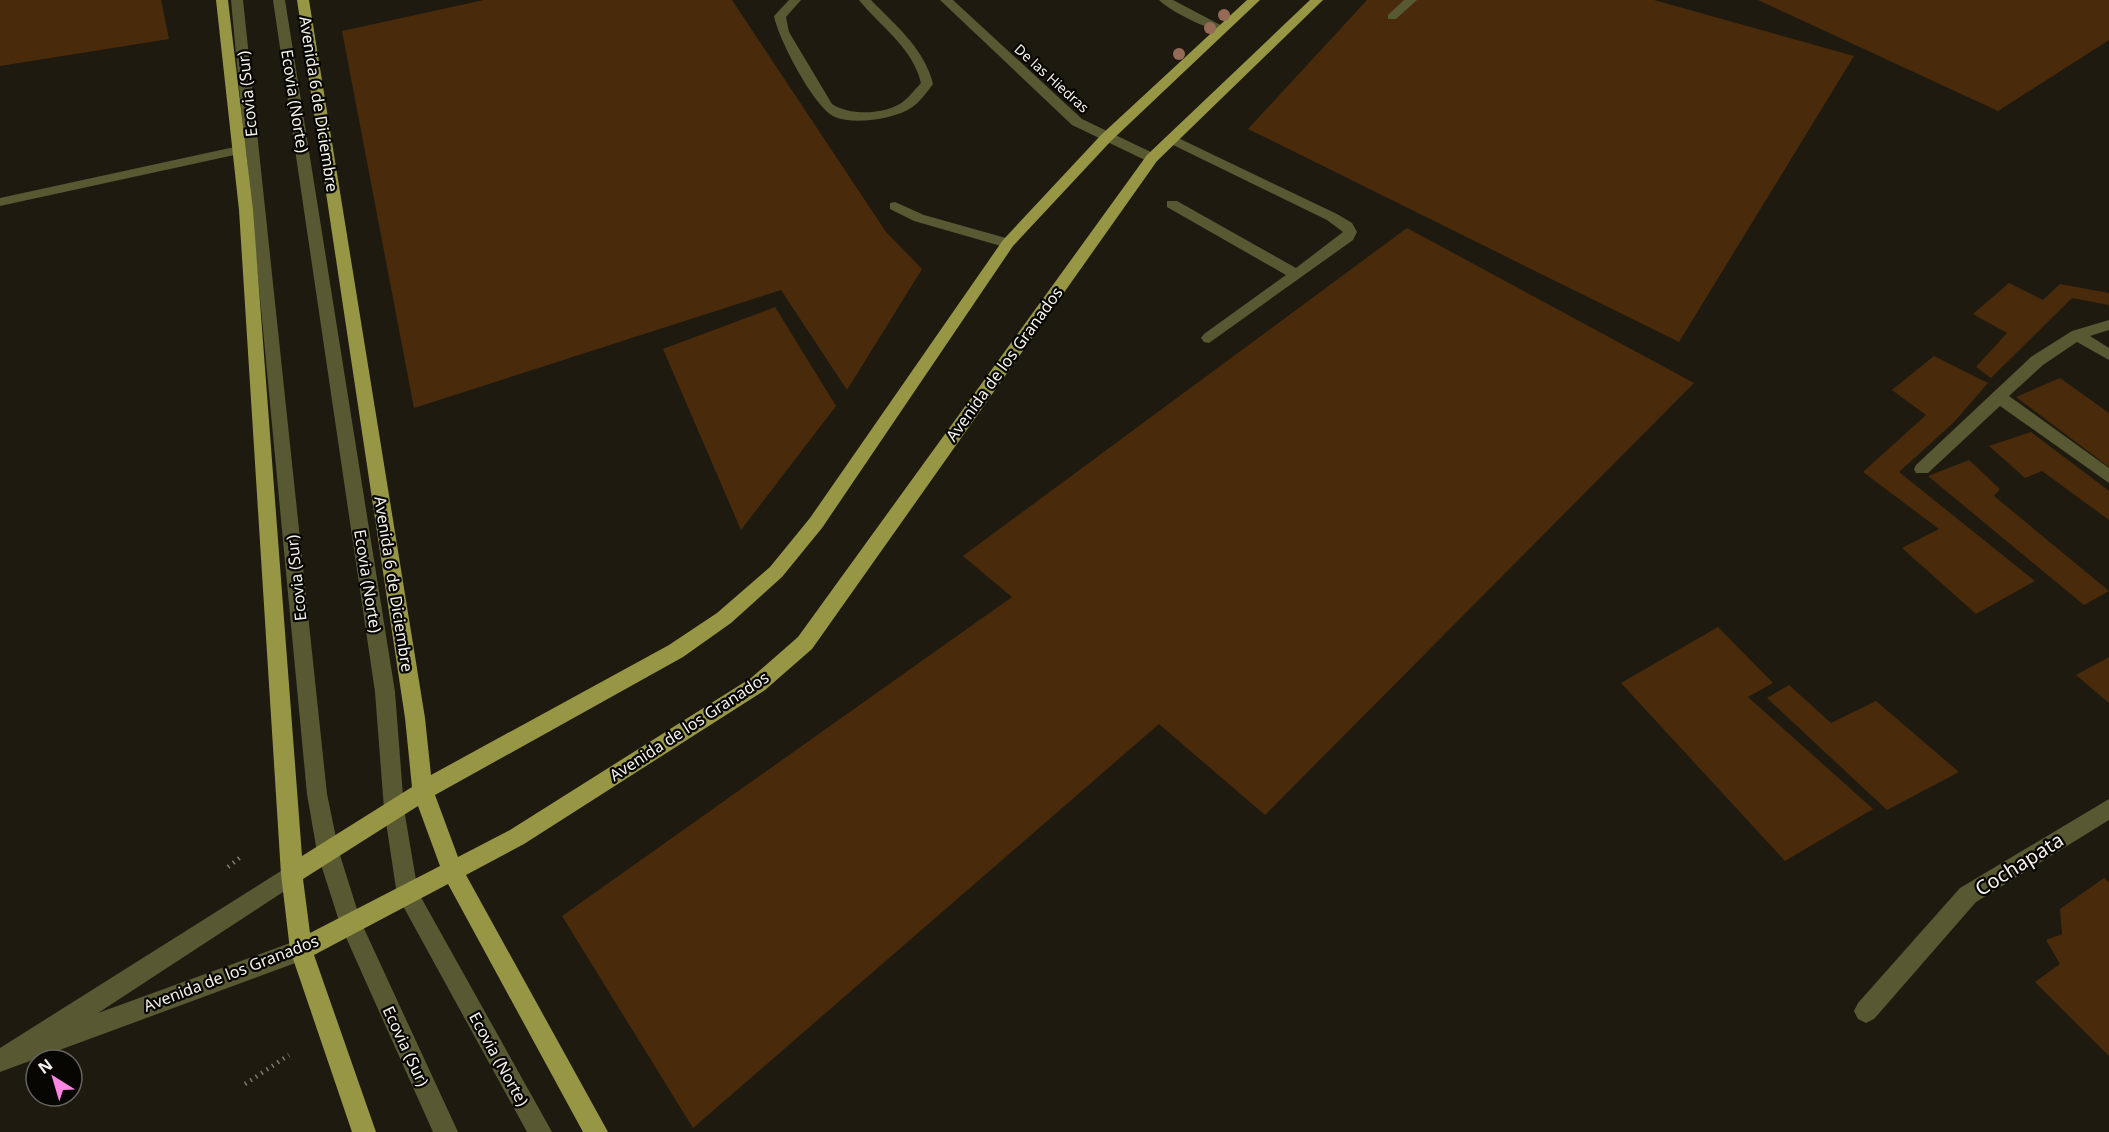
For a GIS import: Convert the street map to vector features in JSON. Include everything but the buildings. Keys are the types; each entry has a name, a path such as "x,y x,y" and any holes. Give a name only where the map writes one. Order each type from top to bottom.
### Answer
{"main road":[{"path":"222,0 258,358 292,874 301,950 364,1132"},
{"name":"Avenida 6 de Diciembre","path":"303,0 413,706 423,791 453,872 596,1132"},
{"name":"Avenida de los Granados","path":"292,874 423,791 676,651 724,618 776,573 816,523 1008,243 1106,138 1254,0"},
{"name":"Avenida de los Granados","path":"301,950 517,837 758,684 805,643 1152,158 1317,0"}],"street":[{"name":"Ecovia (Sur)","path":"237,0 317,794 328,852 351,924 446,1132"},
{"name":"Ecovia (Norte)","path":"279,0 385,692 394,809 408,895 540,1132"},
{"path":"795,0 780,16 783,32 827,106 839,114 859,117 886,113 907,105 927,84 926,74 918,60 866,0"},
{"name":"De las Hiedras","path":"946,0 1077,122 1106,138 1152,158"},
{"path":"1165,0 1222,29"},
{"path":"1392,17 1411,0"},
{"path":"1172,139 1347,226 1350,232 1348,237 1209,338"},
{"path":"0,202 238,150"},
{"path":"1173,204 1297,274"},
{"path":"895,206 919,218 1008,243"},
{"path":"1922,469 2037,361 2077,335 2109,325"},
{"path":"2077,335 2109,355"},
{"path":"1999,397 2109,477"},
{"name":"Cochapata","path":"1866,1011 1968,895 2109,809"},
{"name":"Avenida de los Granados","path":"8,1056 292,874"},
{"name":"Avenida de los Granados","path":"8,1056 301,950"}],"path":[{"path":"228,867 242,856"},
{"path":"244,1084 289,1055"}]}
